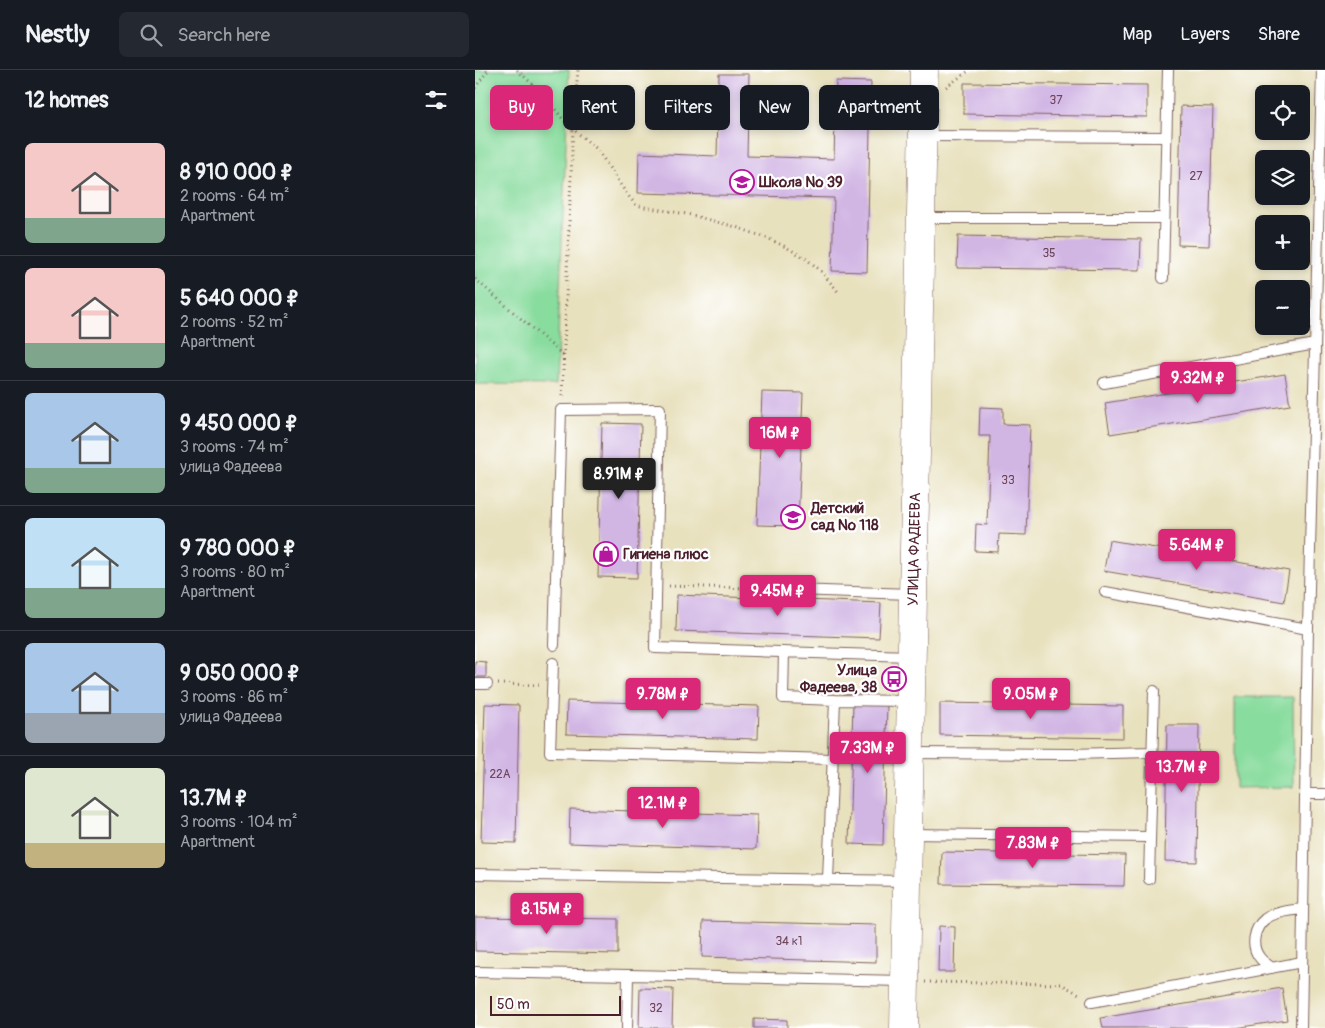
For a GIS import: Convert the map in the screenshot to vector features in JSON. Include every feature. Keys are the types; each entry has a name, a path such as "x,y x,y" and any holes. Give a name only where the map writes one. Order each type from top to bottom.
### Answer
{"street":[{"name":"УЛИЦА ФАДЕЕВА","path":"903,1028 924,70"}],"lane":[{"path":"1163,278 1168,70"},
{"path":"1301,1028 1315,344 1322,186 1322,70"},
{"path":"923,136 1166,137"},
{"path":"921,218 1164,218"},
{"path":"1104,383 1315,344"},
{"path":"554,645 561,410 660,409 655,648 911,656"},
{"path":"795,590 913,594"},
{"path":"1105,592 1308,629"},
{"path":"784,652 783,698 911,701"},
{"path":"553,663 550,752 833,759"},
{"path":"475,684 487,684"},
{"path":"1149,879 1154,691"},
{"path":"828,880 835,700"},
{"path":"909,753 1070,754 1152,752"},
{"path":"1305,794 1325,794"},
{"path":"908,834 1150,837"},
{"path":"475,874 907,880"},
{"path":"1272,968 1259,958 1253,944 1257,931 1265,918 1280,912 1303,909"},
{"path":"1093,1002 1302,962"},
{"path":"475,972 905,981"},
{"path":"627,1028 628,974"}],"path":[{"path":"475,88 488,70"},
{"path":"517,70 541,92 563,119"},
{"path":"577,85 578,70"},
{"path":"942,94 947,86 970,70"},
{"path":"561,410 573,130"},
{"path":"575,130 597,149 636,205 687,214 736,227 767,238 805,258 820,270 840,294"},
{"path":"475,280 563,355"},
{"path":"656,586 795,590"},
{"path":"487,684 552,685"},
{"path":"905,981 1061,984 1093,1002"}],"green space":[{"path":"475,70 569,70 568,85 563,85 563,130 567,130 556,385 475,384"},
{"path":"1235,697 1293,697 1294,787 1235,788"}],"building":[{"path":"719,74 749,74 749,85 740,85 740,130 748,130 747,156 834,159 835,130 870,130 867,272 832,271 834,198 638,193 639,153 717,156 718,130 730,130 730,85 719,85"},
{"path":"836,81 871,82 871,85 836,85"},
{"path":"964,83 1147,85 1147,117 964,114"},
{"path":"1181,106 1213,107 1209,246 1178,245"},
{"path":"958,236 1141,239 1140,270 957,268"},
{"path":"1285,374 1290,405 1110,434 1105,403"},
{"path":"762,392 803,393 798,526 757,525"},
{"path":"980,407 1003,408 1003,424 1030,425 1026,535 999,534 998,552 975,551 976,524 987,525 990,436 979,436"},
{"path":"602,423 641,424 637,578 598,577"},
{"path":"1109,540 1289,571 1284,602 1104,571"},
{"path":"677,595 881,603 879,638 676,631"},
{"path":"475,661 486,662 486,677 475,677"},
{"path":"567,701 759,706 758,739 566,734"},
{"path":"853,703 887,704 883,845 849,844"},
{"path":"940,703 1123,706 1123,738 940,735"},
{"path":"485,704 519,705 516,843 481,842"},
{"path":"1167,725 1199,725 1197,862 1165,861"},
{"path":"570,809 757,815 756,849 569,843"},
{"path":"942,852 1125,855 1124,886 941,884"},
{"path":"475,917 618,919 618,954 475,951"},
{"path":"703,921 876,925 876,962 702,957"},
{"path":"939,926 955,927 954,972 938,972"},
{"path":"640,988 673,989 672,1028 639,1028"},
{"path":"1282,988 1287,1020 1235,1028 1103,1028 1101,1018"},
{"path":"754,1019 787,1020 787,1028 754,1028"}],"place":[{"name":"Школа № 39","path":"742,182"},
{"name":"Детский сад № 118","path":"793,517"},
{"name":"Гигиена плюс","path":"606,554"},
{"name":"Улица Фадеева, 38","path":"894,679"}]}
